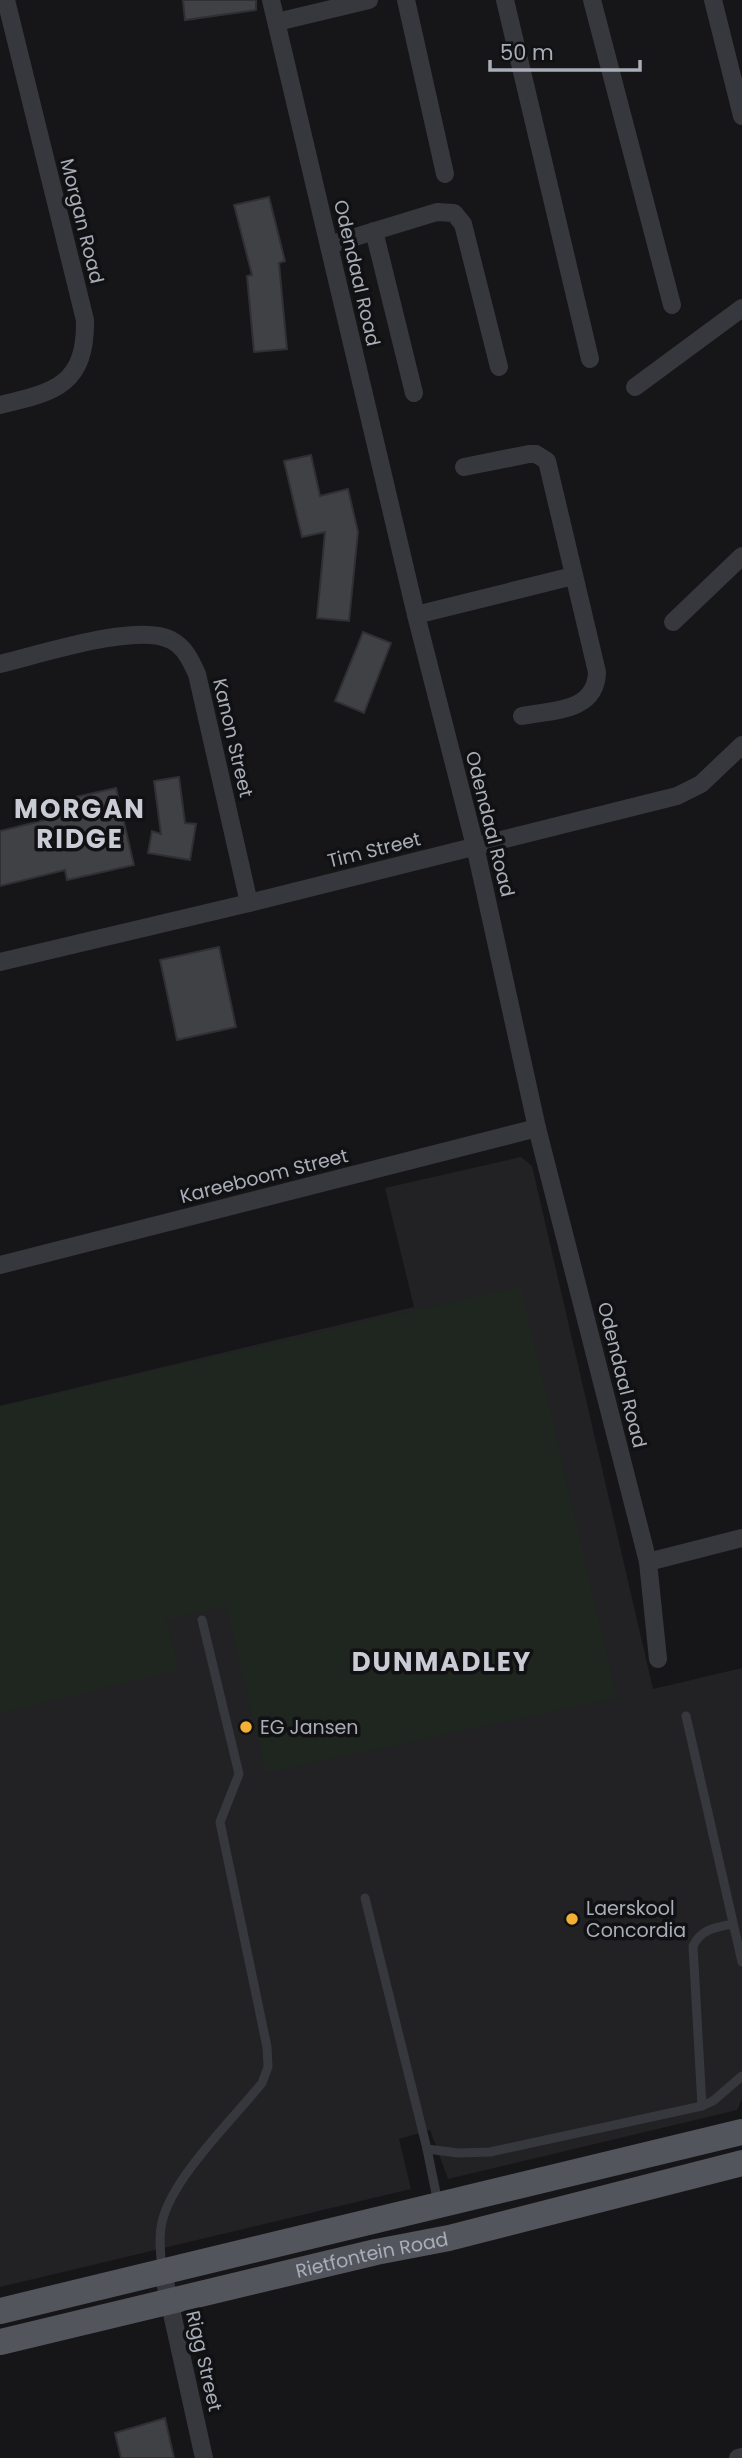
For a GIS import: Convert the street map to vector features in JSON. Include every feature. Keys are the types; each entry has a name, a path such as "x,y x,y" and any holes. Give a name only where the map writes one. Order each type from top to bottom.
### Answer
{"main road":[{"name":"Rietfontein Road","path":"0,2311 742,2132"},
{"name":"Rietfontein Road","path":"0,2342 170,2304 376,2252 449,2238 742,2163"},
{"path":"439,2204 449,2238"}],"street":[{"name":"Morgan Road","path":"0,405 53,391 74,370 85,341 85,320 6,0"},
{"name":"Odendaal Road","path":"271,0 416,615 475,846 537,1128 648,1562 658,1659"},
{"path":"277,23 369,0"},
{"path":"406,0 445,174"},
{"path":"505,0 590,359"},
{"path":"592,0 672,305"},
{"path":"713,0 742,116"},
{"path":"329,245 438,212 454,213 463,224 499,367"},
{"path":"374,231 414,393"},
{"path":"635,387 742,308"},
{"path":"464,467 529,454 536,454 547,461 597,672 597,682 587,700 522,716"},
{"path":"673,622 742,556"},
{"path":"416,615 573,576"},
{"name":"Kanon Street","path":"0,664 97,640 154,634 171,640 186,651 198,674 249,903"},
{"name":"Tim Street","path":"0,962 677,796 701,784 742,745"},
{"name":"Kareeboom Street","path":"0,1265 537,1128"},
{"path":"648,1562 742,1538"},
{"name":"Rigg Street","path":"163,2273 204,2458"}],"lane":[{"path":"163,2273 160,2240 162,2221 171,2200 186,2176 262,2084 268,2067 267,2047 220,1822 239,1774 202,1620"},
{"path":"686,1716 742,1962"},
{"path":"365,1898 439,2204"},
{"path":"702,2106 693,1946 698,1936 706,1930 733,1924"},
{"path":"427,2149 458,2153 489,2152 702,2106 713,2101 742,2076"}],"shaded area":[{"name":"EG Jansen","path":"521,1157 532,1166 653,1689 742,1668 742,2099 737,2110 448,2179 430,2130 399,2139 411,2189 0,2287 0,1406 414,1307 385,1188"},
{"path":"521,1286 617,1698 266,1773 226,1607 166,1620 179,1670 0,1714 0,1406"}],"building":[{"path":"183,0 256,0 256,10 185,20"},
{"path":"269,197 285,261 279,263 287,349 254,352 247,276 252,275 234,205"},
{"path":"311,455 320,496 348,489 358,532 349,621 317,618 325,532 302,537 284,461"},
{"path":"363,632 391,643 364,713 335,701"},
{"path":"179,777 185,823 196,824 190,860 148,853 152,831 161,834 154,781"},
{"path":"116,788 134,865 67,880 65,870 0,886 0,831 53,818 49,803"},
{"path":"219,947 236,1027 177,1040 160,960"},
{"path":"165,2418 174,2458 121,2458 115,2433"}],"place":[{"name":"EG Jansen","path":"246,1727"},
{"name":"Laerskool Concordia","path":"572,1919"}],"district":[{"name":"MORGAN RIDGE","path":"80,824"},
{"name":"DUNMADLEY","path":"442,1662"}]}
